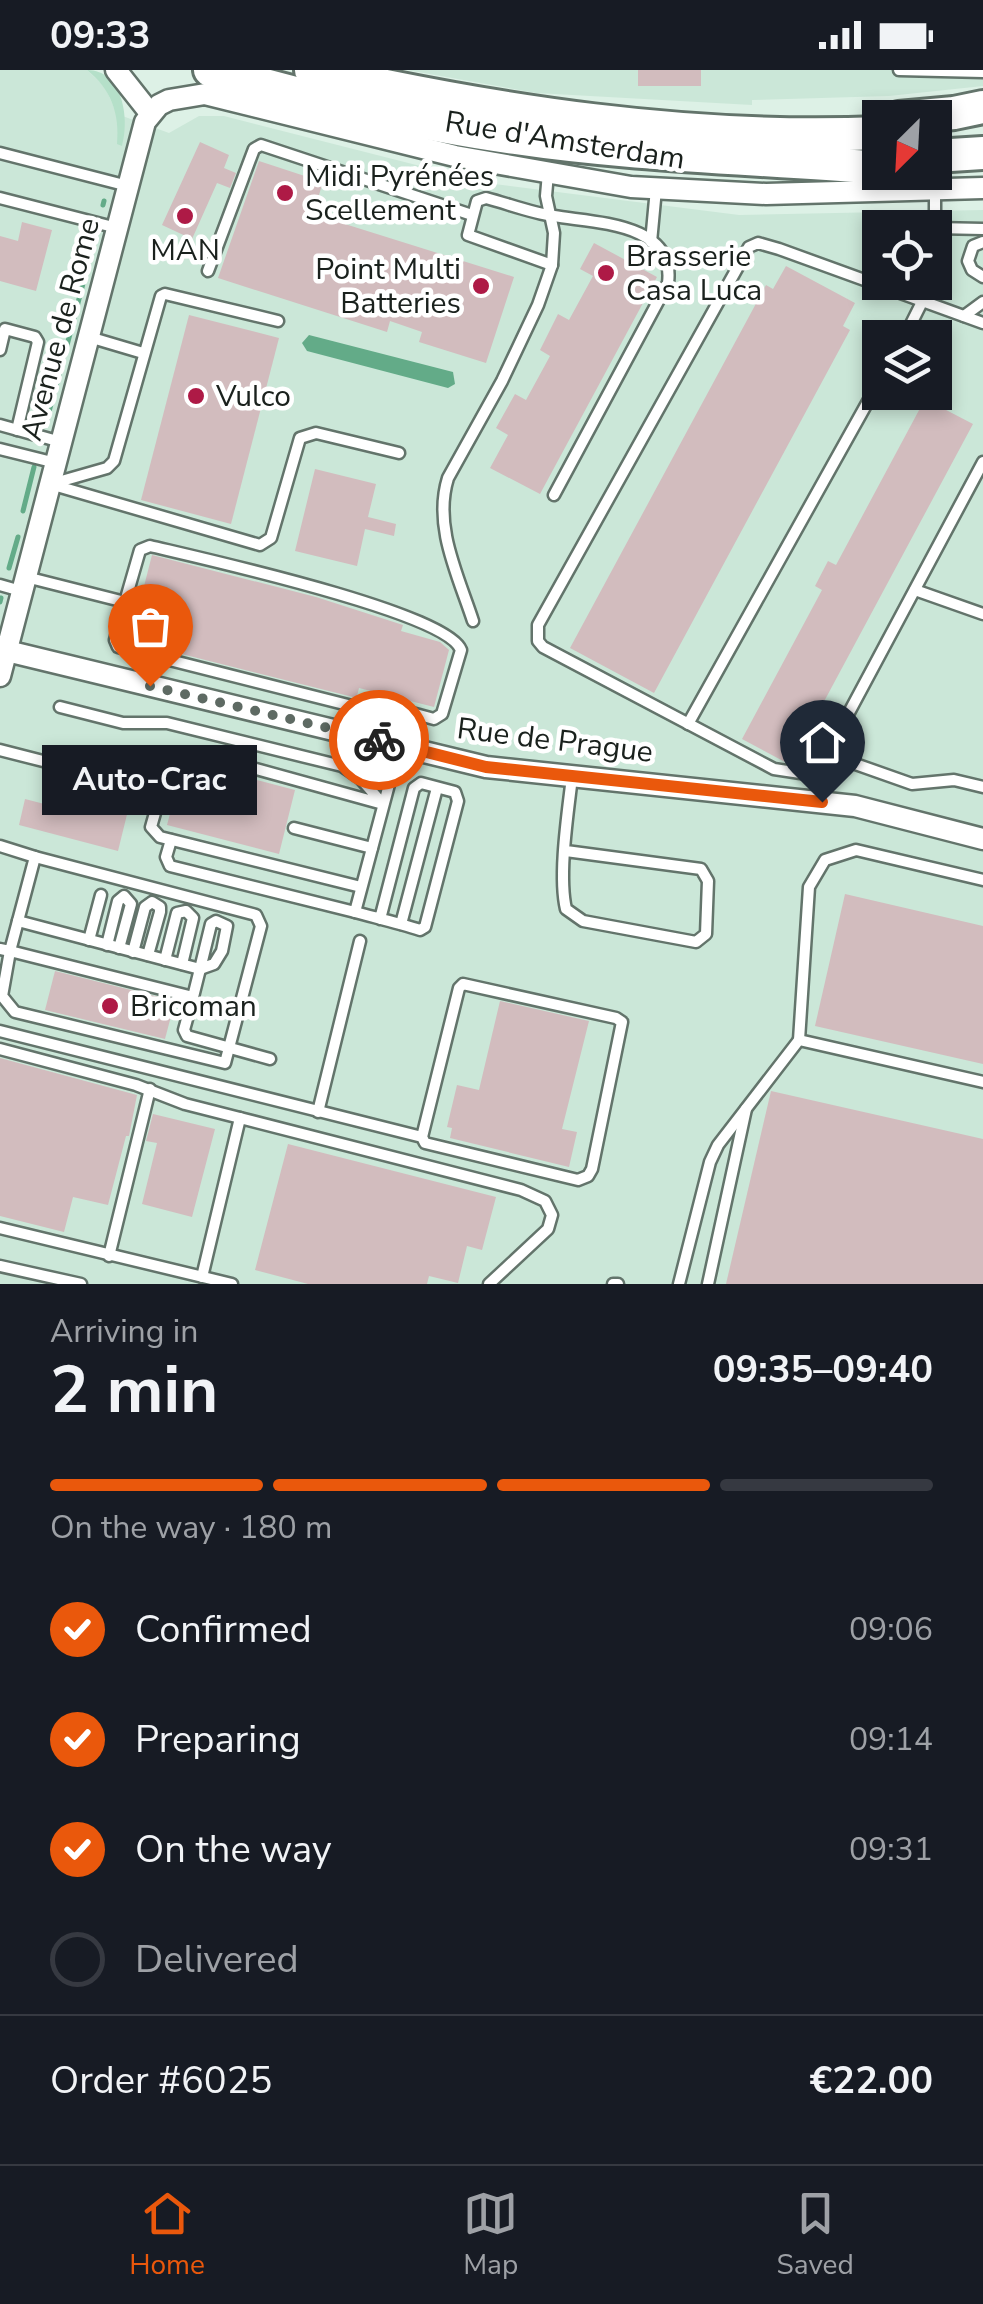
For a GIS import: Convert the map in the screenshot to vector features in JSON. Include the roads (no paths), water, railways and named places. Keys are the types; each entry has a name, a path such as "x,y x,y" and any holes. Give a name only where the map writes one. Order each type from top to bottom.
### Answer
{"highway":[{"path":"210,70 404,119 515,138 647,153 862,166"},
{"path":"310,70 506,111 645,126 862,133"},
{"path":"952,113 983,106"},
{"path":"734,131 862,120"},
{"path":"952,130 983,128"},
{"path":"952,165 983,153"},
{"path":"762,158 862,158"},
{"path":"952,170 983,169"}],"street":[{"path":"116,70 150,113"},
{"name":"Rue d'Amsterdam","path":"150,113 179,96 219,96 455,156 656,189 766,194 862,181"},
{"name":"Avenue de Rome","path":"0,676 150,113"},
{"name":"Rue d'Amsterdam","path":"952,177 983,188"},
{"name":"Rue de Prague","path":"7,652 486,767 855,806 983,839"}],"lane":[{"path":"899,70 983,72"},
{"path":"208,271 254,149 261,145 472,215"},
{"path":"0,152 128,186"},
{"path":"473,621 442,524 441,499 448,478 520,343 552,266 548,173"},
{"path":"651,242 656,189"},
{"path":"0,198 117,228"},
{"path":"552,266 468,235 477,201 486,198 551,216 631,229 651,242 669,272 668,282 554,495"},
{"path":"952,228 983,229"},
{"path":"983,242 972,246 968,262 983,277"},
{"path":"983,323 758,243 749,247 537,634 543,647 774,769 792,774 816,771 915,590 978,485 983,462"},
{"path":"53,474 107,468 114,461 158,300 165,294 278,321"},
{"path":"914,320 924,302"},
{"path":"964,316 983,302"},
{"path":"0,350 3,328 38,342 17,430"},
{"path":"88,337 143,352"},
{"path":"688,724 863,410"},
{"path":"0,425 61,442"},
{"path":"0,449 53,474 260,545 271,538 300,438 316,433 399,453"},
{"path":"150,546 394,611 456,641 461,650 442,714 434,718 375,703 352,706 118,647 115,640 125,602 140,550 150,546"},
{"path":"0,585 24,584 125,602"},
{"path":"915,590 983,614"},
{"path":"60,707 123,723 167,723 342,766 385,799"},
{"path":"355,912 400,745"},
{"path":"0,750 43,761 82,753 121,762"},
{"path":"198,753 385,799 411,800"},
{"path":"827,754 912,784 954,780 983,788"},
{"path":"566,851 701,870 708,881 706,934 696,942 583,921 566,909 563,898 566,851 572,776"},
{"path":"171,840 166,857 170,866 420,930 428,923 458,801 455,792 417,784 380,919"},
{"path":"401,924 437,788"},
{"path":"154,814 154,833 171,840 361,886"},
{"path":"294,828 372,848"},
{"path":"0,846 256,915 261,926 224,1063 15,1012 2,996 5,950 18,921 35,857"},
{"path":"680,1284 710,1162 726,1132 799,1040 810,887 825,860 856,850 983,880"},
{"path":"88,940 101,895"},
{"path":"106,945 118,901 124,896 131,904 120,948"},
{"path":"134,952 145,907 152,902 160,907 160,912 148,955"},
{"path":"166,960 177,914 186,911 194,918 182,964"},
{"path":"18,921 200,969 184,1034 270,1058"},
{"path":"318,1112 360,941"},
{"path":"5,950 193,997"},
{"path":"0,1030 422,1137 425,1142 568,1180 588,1176 592,1169 622,1022 463,984 422,1137"},
{"path":"799,1040 983,1082"},
{"path":"0,1049 150,1089 184,1104 521,1190 545,1201 552,1214 548,1229 489,1284"},
{"path":"109,1256 150,1089"},
{"path":"708,1284 746,1107"},
{"path":"202,1277 240,1118"},
{"path":"0,1228 232,1284"},
{"path":"0,1266 81,1284"}],"waterway":[{"path":"103,205 104,201"},
{"path":"65,353 94,241"},
{"path":"45,426 62,364"},
{"path":"23,511 34,467"},
{"path":"9,568 18,537"},
{"path":"0,602 1,598"}],"place":[{"name":"Midi Pyrénées Scellement","path":"285,193"},
{"name":"MAN","path":"185,216"},
{"name":"Brasserie Casa Luca","path":"606,273"},
{"name":"Point Multi Batteries","path":"481,286"},
{"name":"Vulco","path":"196,396"},
{"name":"Auto-Crac","path":"150,686"},
{"name":"Bricoman","path":"110,1006"}]}
